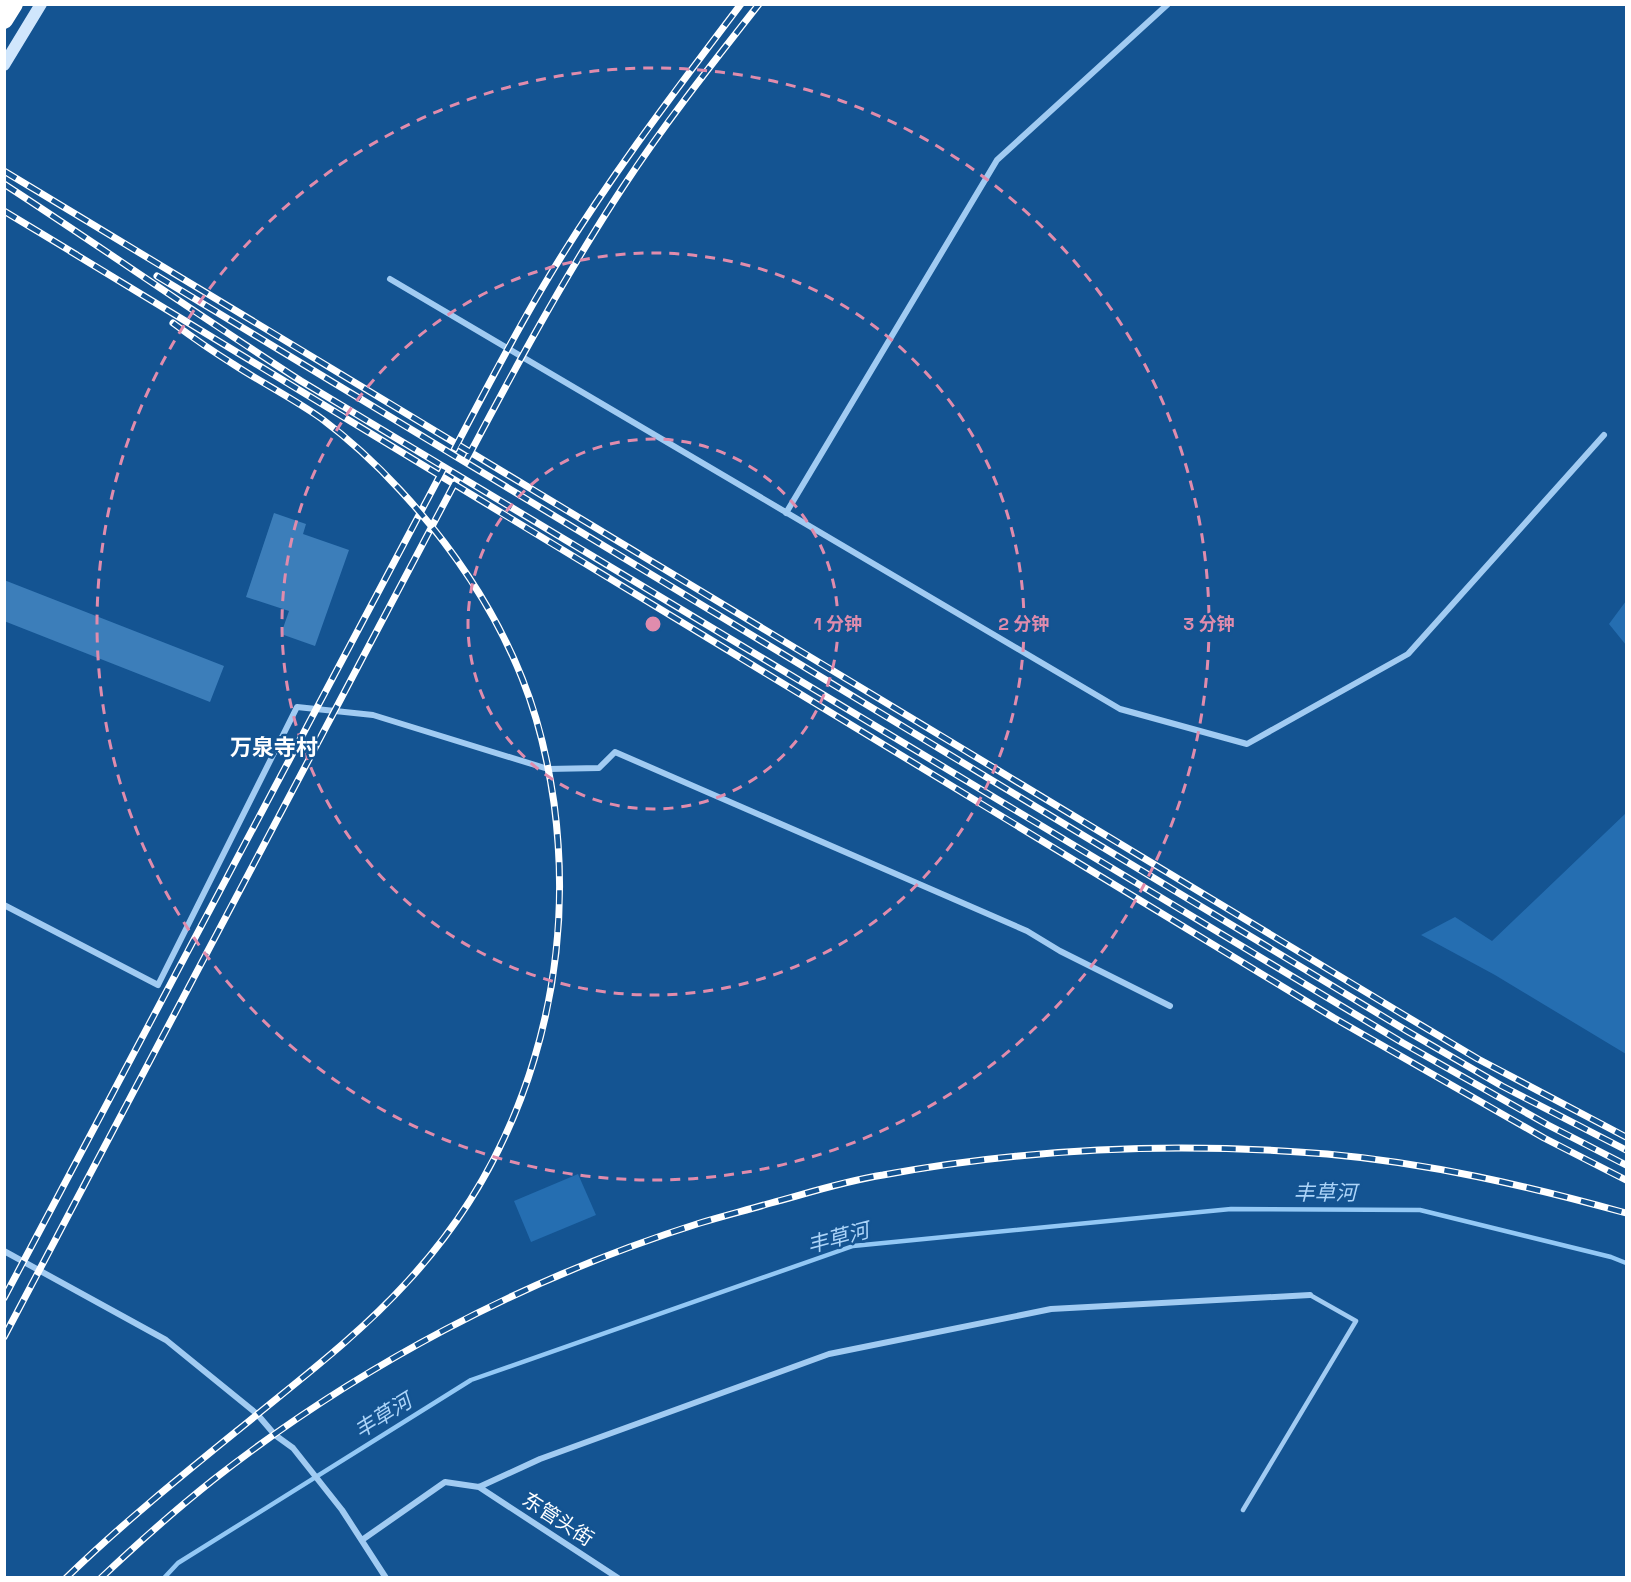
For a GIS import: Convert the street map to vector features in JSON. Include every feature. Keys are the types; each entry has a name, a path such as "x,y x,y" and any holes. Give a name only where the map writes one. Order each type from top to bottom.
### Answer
{"highway":[{"path":"4,20 14,4"}],"street":[{"path":"4,65 41,4"},
{"path":"786,513 998,160 1168,4"},
{"path":"390,279 1120,710 1247,744 1408,654 1604,435"},
{"path":"4,905 158,985 297,707 373,715 548,770 599,768 615,752 1027,931 1060,951 1170,1006"},
{"path":"4,1251 166,1340 257,1414 275,1435 293,1448 342,1510 386,1578"},
{"path":"362,1540 445,1482 479,1487 540,1459 829,1354 1051,1309 1310,1295"},
{"name":"东管头街","path":"479,1487 618,1578"}],"lane":[{"path":"1243,1510 1356,1321 1310,1295"}],"shaded area":[{"path":"1626,601 1626,645 1609,624"},
{"path":"1626,813 1626,1054 1495,975 1421,935 1455,917 1492,941"},
{"path":"578,1174 596,1215 531,1242 514,1201"}],"building":[{"path":"274,513 306,524 303,534 349,550 315,646 281,634 289,611 246,597"},
{"path":"4,580 224,666 210,702 4,621"}],"waterway":[{"name":"丰草河","path":"164,1578 178,1563 471,1380 853,1246 1231,1209 1420,1210 1611,1257 1626,1263"}],"railway":[{"path":"454,450 498,367 566,249 638,142 741,4"},
{"path":"467,459 542,321 581,253 623,187 706,71 759,4"},
{"path":"4,171 1404,1015 1478,1059 1626,1137"},
{"path":"4,184 301,381 1403,1043 1548,1125 1626,1165"},
{"path":"4,211 77,255"},
{"path":"70,251 1334,1018 1544,1138 1626,1180"},
{"path":"157,276 1407,1031 1502,1086 1626,1150"},
{"path":"66,1578 142,1509 310,1372 360,1328 408,1281 449,1231 484,1176 513,1119 534,1059 549,997 558,933 559,868 554,803 542,740 528,693 511,652 470,578 419,511 353,444 311,412 225,359 173,323"},
{"path":"4,1298 444,468"},
{"path":"4,1337 458,477"},
{"path":"101,1578 184,1504 268,1439 325,1400 445,1330 570,1270 635,1245 700,1223 841,1184 938,1166 1049,1153 1160,1148 1271,1150 1403,1163 1515,1185 1626,1213"}],"district":[{"name":"万泉寺村","path":"274,747"}]}
